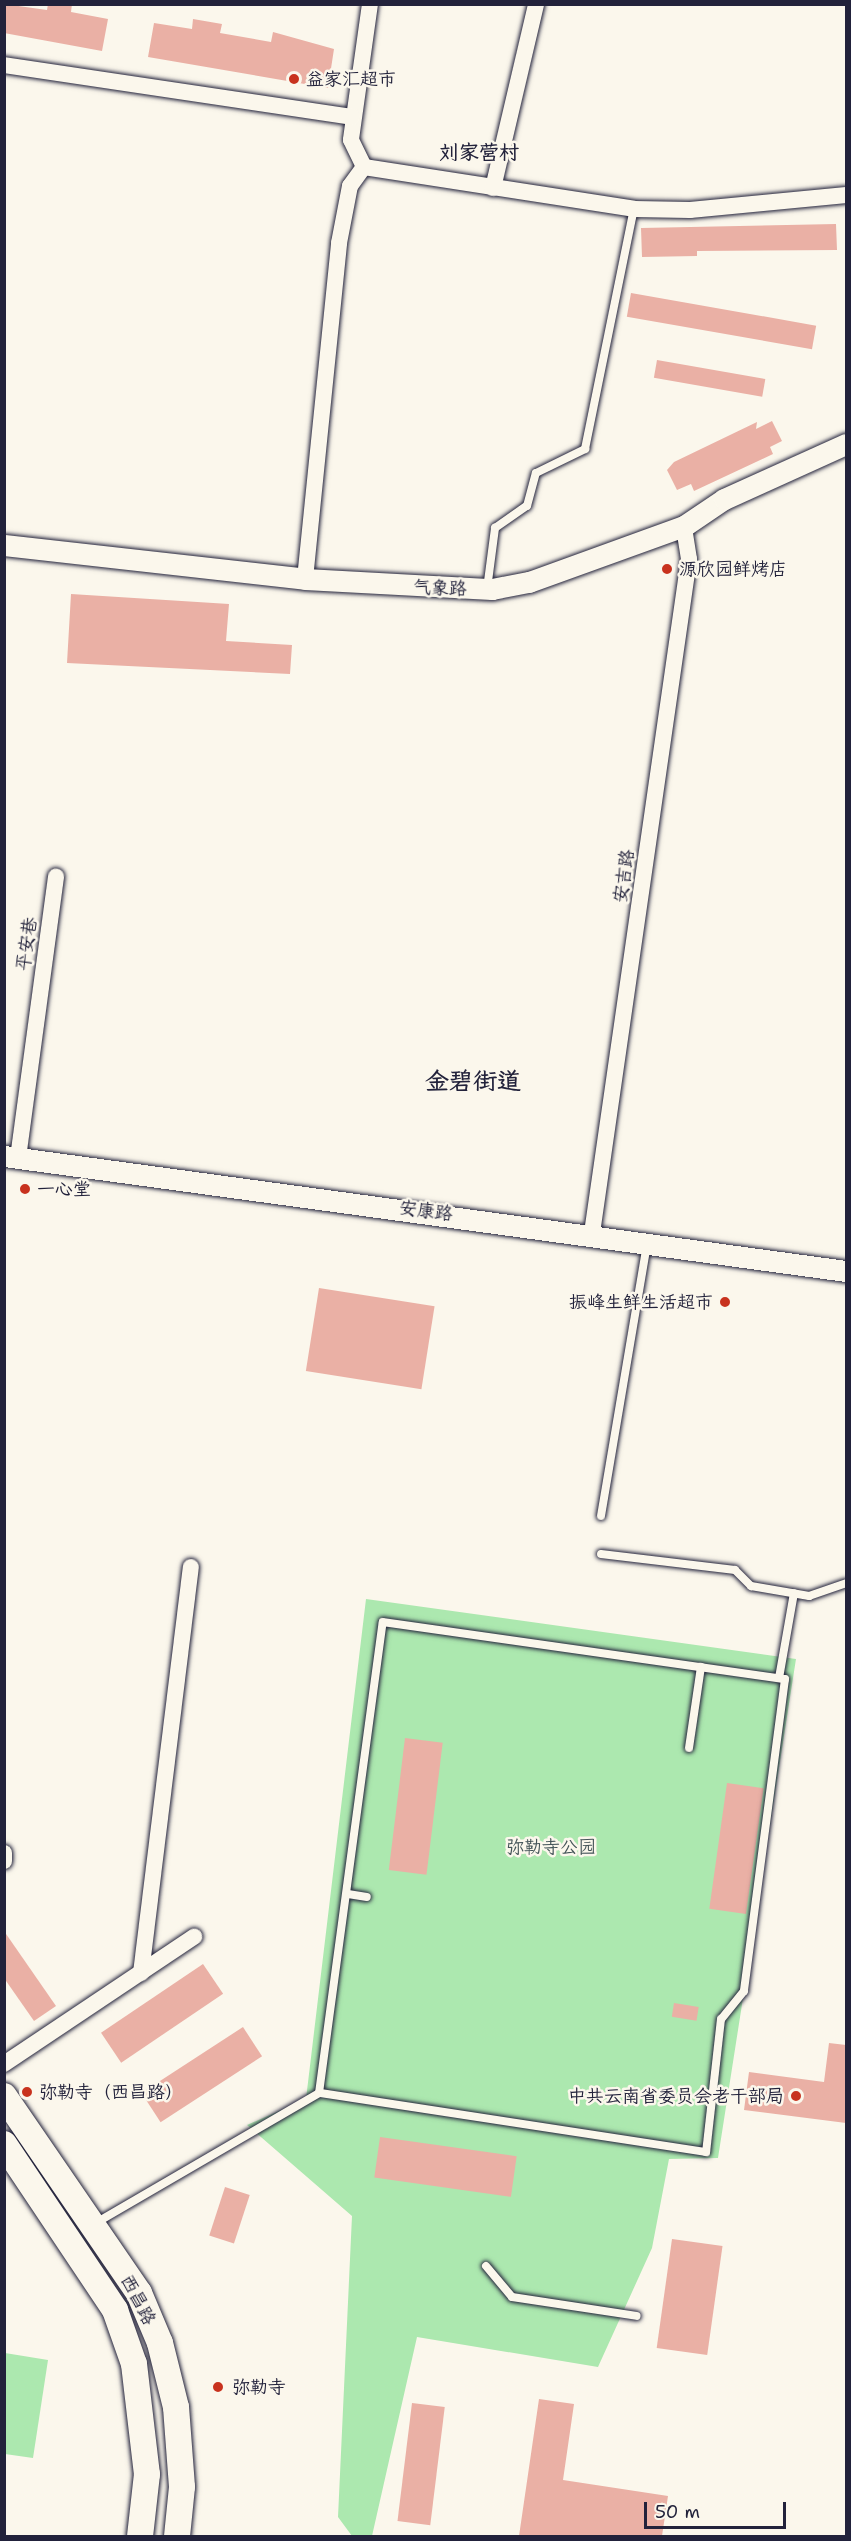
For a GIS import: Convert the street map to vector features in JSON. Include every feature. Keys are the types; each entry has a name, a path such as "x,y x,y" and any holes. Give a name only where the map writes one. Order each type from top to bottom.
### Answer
{"main road":[{"name":"西昌路","path":"4,2096 139,2293 160,2343 176,2407 182,2487 177,2536"},
{"name":"西昌路","path":"4,2144 115,2310 134,2364 147,2474 140,2536"}],"street":[{"path":"364,167 351,140 352,117 370,4"},
{"path":"493,188 536,4"},
{"path":"4,64 352,117"},
{"path":"364,167 634,209 690,210 846,195"},
{"path":"305,579 339,243 350,186 364,167"},
{"name":"气象路","path":"4,545 305,579 487,590 529,582 684,525 724,499 846,444"},
{"name":"安吉路","path":"592,1233 689,559 684,525"},
{"name":"平安巷","path":"11,1157 56,877"},
{"name":"安康路","path":"11,1157 592,1233 846,1271"},
{"path":"141,1973 191,1567"},
{"path":"4,1853 4,1861"},
{"path":"4,2064 194,1937"}],"lane":[{"path":"487,590 495,528 527,506 536,473 585,449 634,209"},
{"path":"601,1516 648,1241"},
{"path":"601,1554 735,1570 751,1586 809,1596 846,1583"},
{"path":"778,1678 794,1593"},
{"path":"91,2226 319,2092 706,2152 721,2019 744,1991 785,1679 383,1622 348,1894 319,2092"},
{"path":"689,1748 701,1667"},
{"path":"348,1894 367,1896"},
{"path":"486,2266 512,2297 637,2316"}],"green space":[{"name":"弥勒寺公园","path":"366,1599 796,1659 718,2158 669,2159 652,2248 598,2367 417,2337 372,2536 352,2536 338,2517 352,2216 247,2125 306,2099"},
{"path":"5,2353 48,2360 33,2458 5,2454"}],"building":[{"path":"4,4 47,10 48,4 72,4 71,12 108,19 102,51 4,33"},
{"path":"193,19 222,24 220,33 271,42 273,32 334,49 328,88 148,57 154,23 192,29"},
{"path":"836,224 837,250 697,251 697,256 642,257 641,228"},
{"path":"631,293 816,326 812,349 627,317"},
{"path":"657,360 765,379 762,397 654,378"},
{"path":"772,421 782,441 770,447 773,454 694,491 691,484 677,490 667,470 674,462 757,422 756,429"},
{"path":"71,594 229,604 226,641 292,645 290,674 67,663"},
{"path":"319,1288 435,1306 421,1389 306,1371"},
{"path":"405,1738 443,1743 427,1875 389,1870"},
{"path":"727,1783 764,1788 746,1914 709,1909"},
{"path":"4,1931 56,2006 34,2021 4,1978"},
{"path":"203,1964 223,1994 121,2063 101,2033"},
{"path":"674,2003 699,2007 697,2021 672,2017"},
{"path":"243,2027 262,2056 161,2122 142,2093"},
{"name":"中共云南省委员会老干部局","path":"829,2043 846,2045 846,2123 744,2110 749,2072 824,2082"},
{"path":"380,2137 517,2156 511,2197 374,2178"},
{"path":"225,2187 250,2195 234,2244 209,2236"},
{"path":"672,2239 723,2246 707,2355 657,2348"},
{"path":"539,2399 574,2404 563,2480 668,2496 662,2536 519,2536"},
{"path":"412,2403 445,2407 430,2525 397,2521"}],"place":[{"name":"益家汇超市","path":"294,79"},
{"name":"源欣园鲜烤店","path":"667,569"},
{"name":"一心堂","path":"25,1189"},
{"name":"振峰生鲜生活超市","path":"725,1302"},
{"name":"弥勒寺（西昌路）","path":"27,2092"},
{"name":"中共云南省委员会老干部局","path":"796,2096"},
{"name":"弥勒寺","path":"218,2387"}],"district":[{"name":"刘家营村","path":"479,152"},
{"name":"金碧街道","path":"473,1082"}]}
